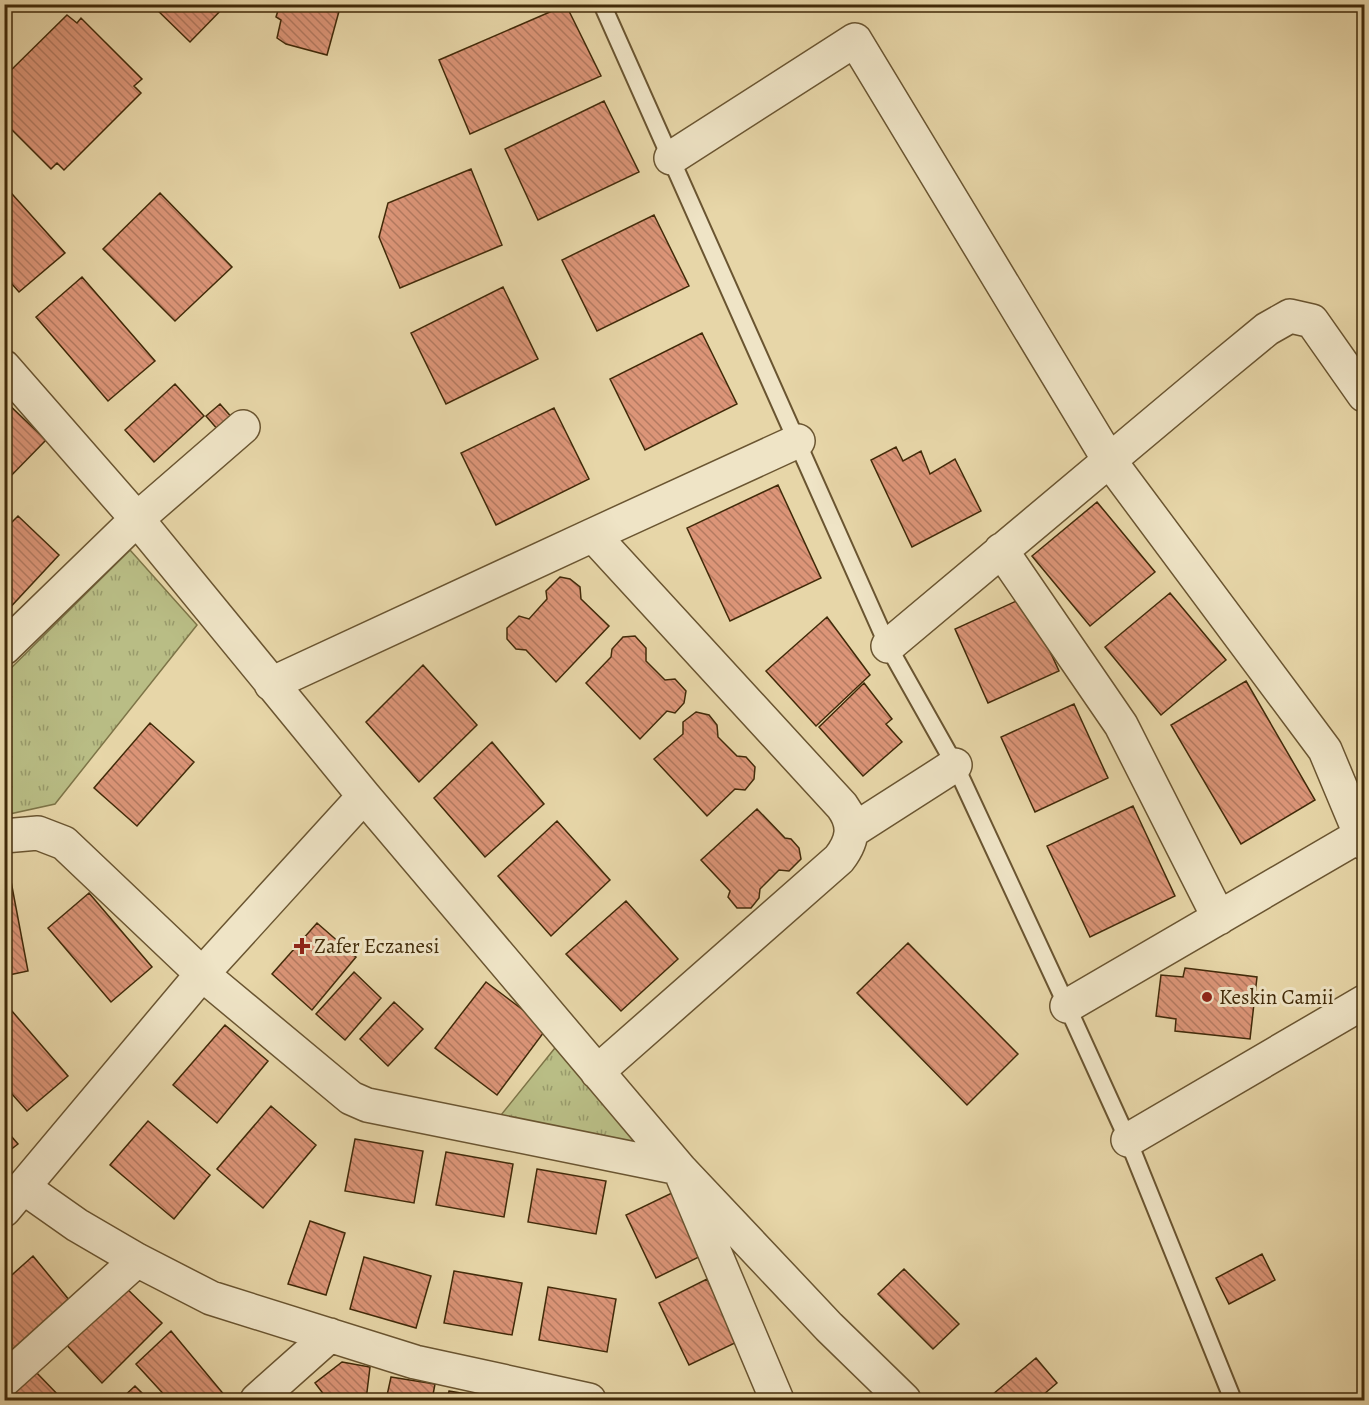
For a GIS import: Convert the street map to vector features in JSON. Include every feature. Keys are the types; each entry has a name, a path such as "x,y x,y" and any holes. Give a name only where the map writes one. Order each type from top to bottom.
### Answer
{"street":[{"path":"671,158 855,40 1109,460 1325,750 1363,837 1067,1006"},
{"path":"888,646 1267,329 1290,316 1312,321 1365,395"},
{"path":"4,367 137,519 364,796 679,1168 829,1328 904,1401"},
{"path":"4,648 137,519 243,427"},
{"path":"271,684 798,441"},
{"path":"592,535 842,806 850,816 852,831 849,845 839,859 597,1072"},
{"path":"1001,550 1121,725 1219,918"},
{"path":"852,831 955,765"},
{"path":"364,796 202,974 14,1199 76,1225 211,1298 415,1362 589,1401"},
{"path":"4,837 38,833 64,843 202,974 336,1088 359,1102 679,1168"},
{"path":"1128,1140 1365,1002"},
{"path":"679,1168 777,1401"},
{"path":"4,1380 137,1260"},
{"path":"257,1401 330,1335"}],"lane":[{"path":"602,4 888,646 955,765 1128,1140 1233,1401"}],"green space":[{"path":"130,550 197,625 55,804 5,815 5,674"},
{"path":"563,1038 652,1146 497,1120"}],"building":[{"path":"151,4 227,4 190,42"},
{"path":"280,4 341,4 327,55 286,44 277,38 281,20 276,17"},
{"path":"566,5 601,76 470,134 439,60"},
{"path":"67,15 77,23 81,18 142,79 134,86 141,93 64,170 57,163 51,169 4,122 4,77"},
{"path":"604,101 639,172 538,220 505,149"},
{"path":"471,169 502,245 400,288 379,237 388,203"},
{"path":"4,185 65,253 19,292 4,275"},
{"path":"160,193 232,267 175,321 103,249"},
{"path":"654,215 689,286 597,331 562,260"},
{"path":"82,277 155,361 108,401 36,317"},
{"path":"503,287 538,359 446,404 411,333"},
{"path":"702,333 737,404 645,450 610,379"},
{"path":"175,384 204,416 154,462 125,430"},
{"path":"4,400 46,440 4,483"},
{"path":"220,404 234,420 219,431 206,416"},
{"path":"554,408 589,479 496,525 461,453"},
{"path":"896,447 903,461 921,451 930,474 955,459 981,511 912,547 871,460"},
{"path":"778,485 821,578 730,621 687,528"},
{"path":"1097,502 1155,572 1090,626 1032,556"},
{"path":"18,516 59,555 4,614 4,530"},
{"path":"560,577 570,579 580,587 581,599 609,626 556,682 526,650 516,649 507,639 507,628 519,616 529,619 547,599 546,591"},
{"path":"1170,593 1226,660 1161,715 1105,647"},
{"path":"1025,597 1059,671 988,703 955,629"},
{"path":"827,617 870,675 816,726 766,671"},
{"path":"635,636 646,648 646,661 665,680 675,679 686,691 684,703 675,713 667,711 640,739 586,683 611,657 612,649 623,637"},
{"path":"423,665 477,725 419,782 366,722"},
{"path":"1246,681 1315,800 1241,844 1171,725"},
{"path":"864,683 892,719 886,724 902,742 863,776 819,727"},
{"path":"1074,704 1108,778 1035,812 1001,737"},
{"path":"696,712 709,715 717,725 718,737 737,756 746,757 755,767 754,779 745,790 735,789 707,816 654,759 683,734 683,722"},
{"path":"150,723 194,762 137,826 94,788"},
{"path":"492,742 544,804 485,857 434,798"},
{"path":"1133,806 1175,896 1090,937 1047,846"},
{"path":"757,809 785,838 791,839 799,848 801,859 789,871 779,870 760,889 759,898 751,908 737,908 728,897 730,891 701,860"},
{"path":"557,821 610,880 551,936 498,876"},
{"path":"10,876 28,971 4,976 4,877"},
{"path":"89,893 152,967 111,1002 48,928"},
{"path":"626,901 678,959 621,1011 566,954"},
{"path":"317,923 356,957 312,1010 272,974"},
{"path":"908,943 1018,1054 967,1105 857,993"},
{"name":"Keskin Camii","path":"1185,968 1257,977 1250,1039 1175,1031 1176,1019 1156,1016 1161,975 1183,977"},
{"path":"354,972 381,998 345,1040 316,1014"},
{"path":"486,982 547,1028 497,1095 435,1048"},
{"path":"394,1002 423,1029 388,1066 360,1039"},
{"path":"5,1003 68,1076 27,1111 4,1085"},
{"path":"225,1025 268,1061 217,1123 173,1085"},
{"path":"271,1106 316,1145 263,1208 217,1169"},
{"path":"148,1121 210,1175 174,1219 110,1165"},
{"path":"4,1128 18,1144 4,1155"},
{"path":"355,1139 423,1151 414,1203 345,1191"},
{"path":"446,1152 513,1164 504,1217 436,1205"},
{"path":"537,1169 606,1181 596,1234 528,1222"},
{"path":"674,1192 705,1254 656,1278 626,1215"},
{"path":"310,1221 345,1233 326,1295 288,1284"},
{"path":"1262,1254 1275,1280 1229,1304 1216,1278"},
{"path":"33,1256 70,1301 7,1357 4,1282"},
{"path":"364,1257 431,1276 416,1328 350,1309"},
{"path":"904,1269 959,1324 933,1349 878,1294"},
{"path":"454,1271 522,1283 512,1335 444,1323"},
{"path":"707,1279 737,1342 689,1365 659,1303"},
{"path":"122,1284 162,1323 102,1383 63,1341"},
{"path":"548,1287 616,1299 607,1352 539,1340"},
{"path":"171,1331 226,1397 221,1400 169,1400 136,1364"},
{"path":"1036,1358 1057,1383 1037,1400 986,1400"},
{"path":"342,1362 370,1367 366,1400 328,1400 315,1383"},
{"path":"34,1370 63,1400 4,1400 4,1398"},
{"path":"391,1377 435,1384 432,1400 386,1400"},
{"path":"135,1386 149,1400 120,1400"},
{"path":"449,1391 503,1400 447,1400"}],"place":[{"name":"Zafer Eczanesi","path":"302,946"},
{"name":"Keskin Camii","path":"1207,997"}]}
